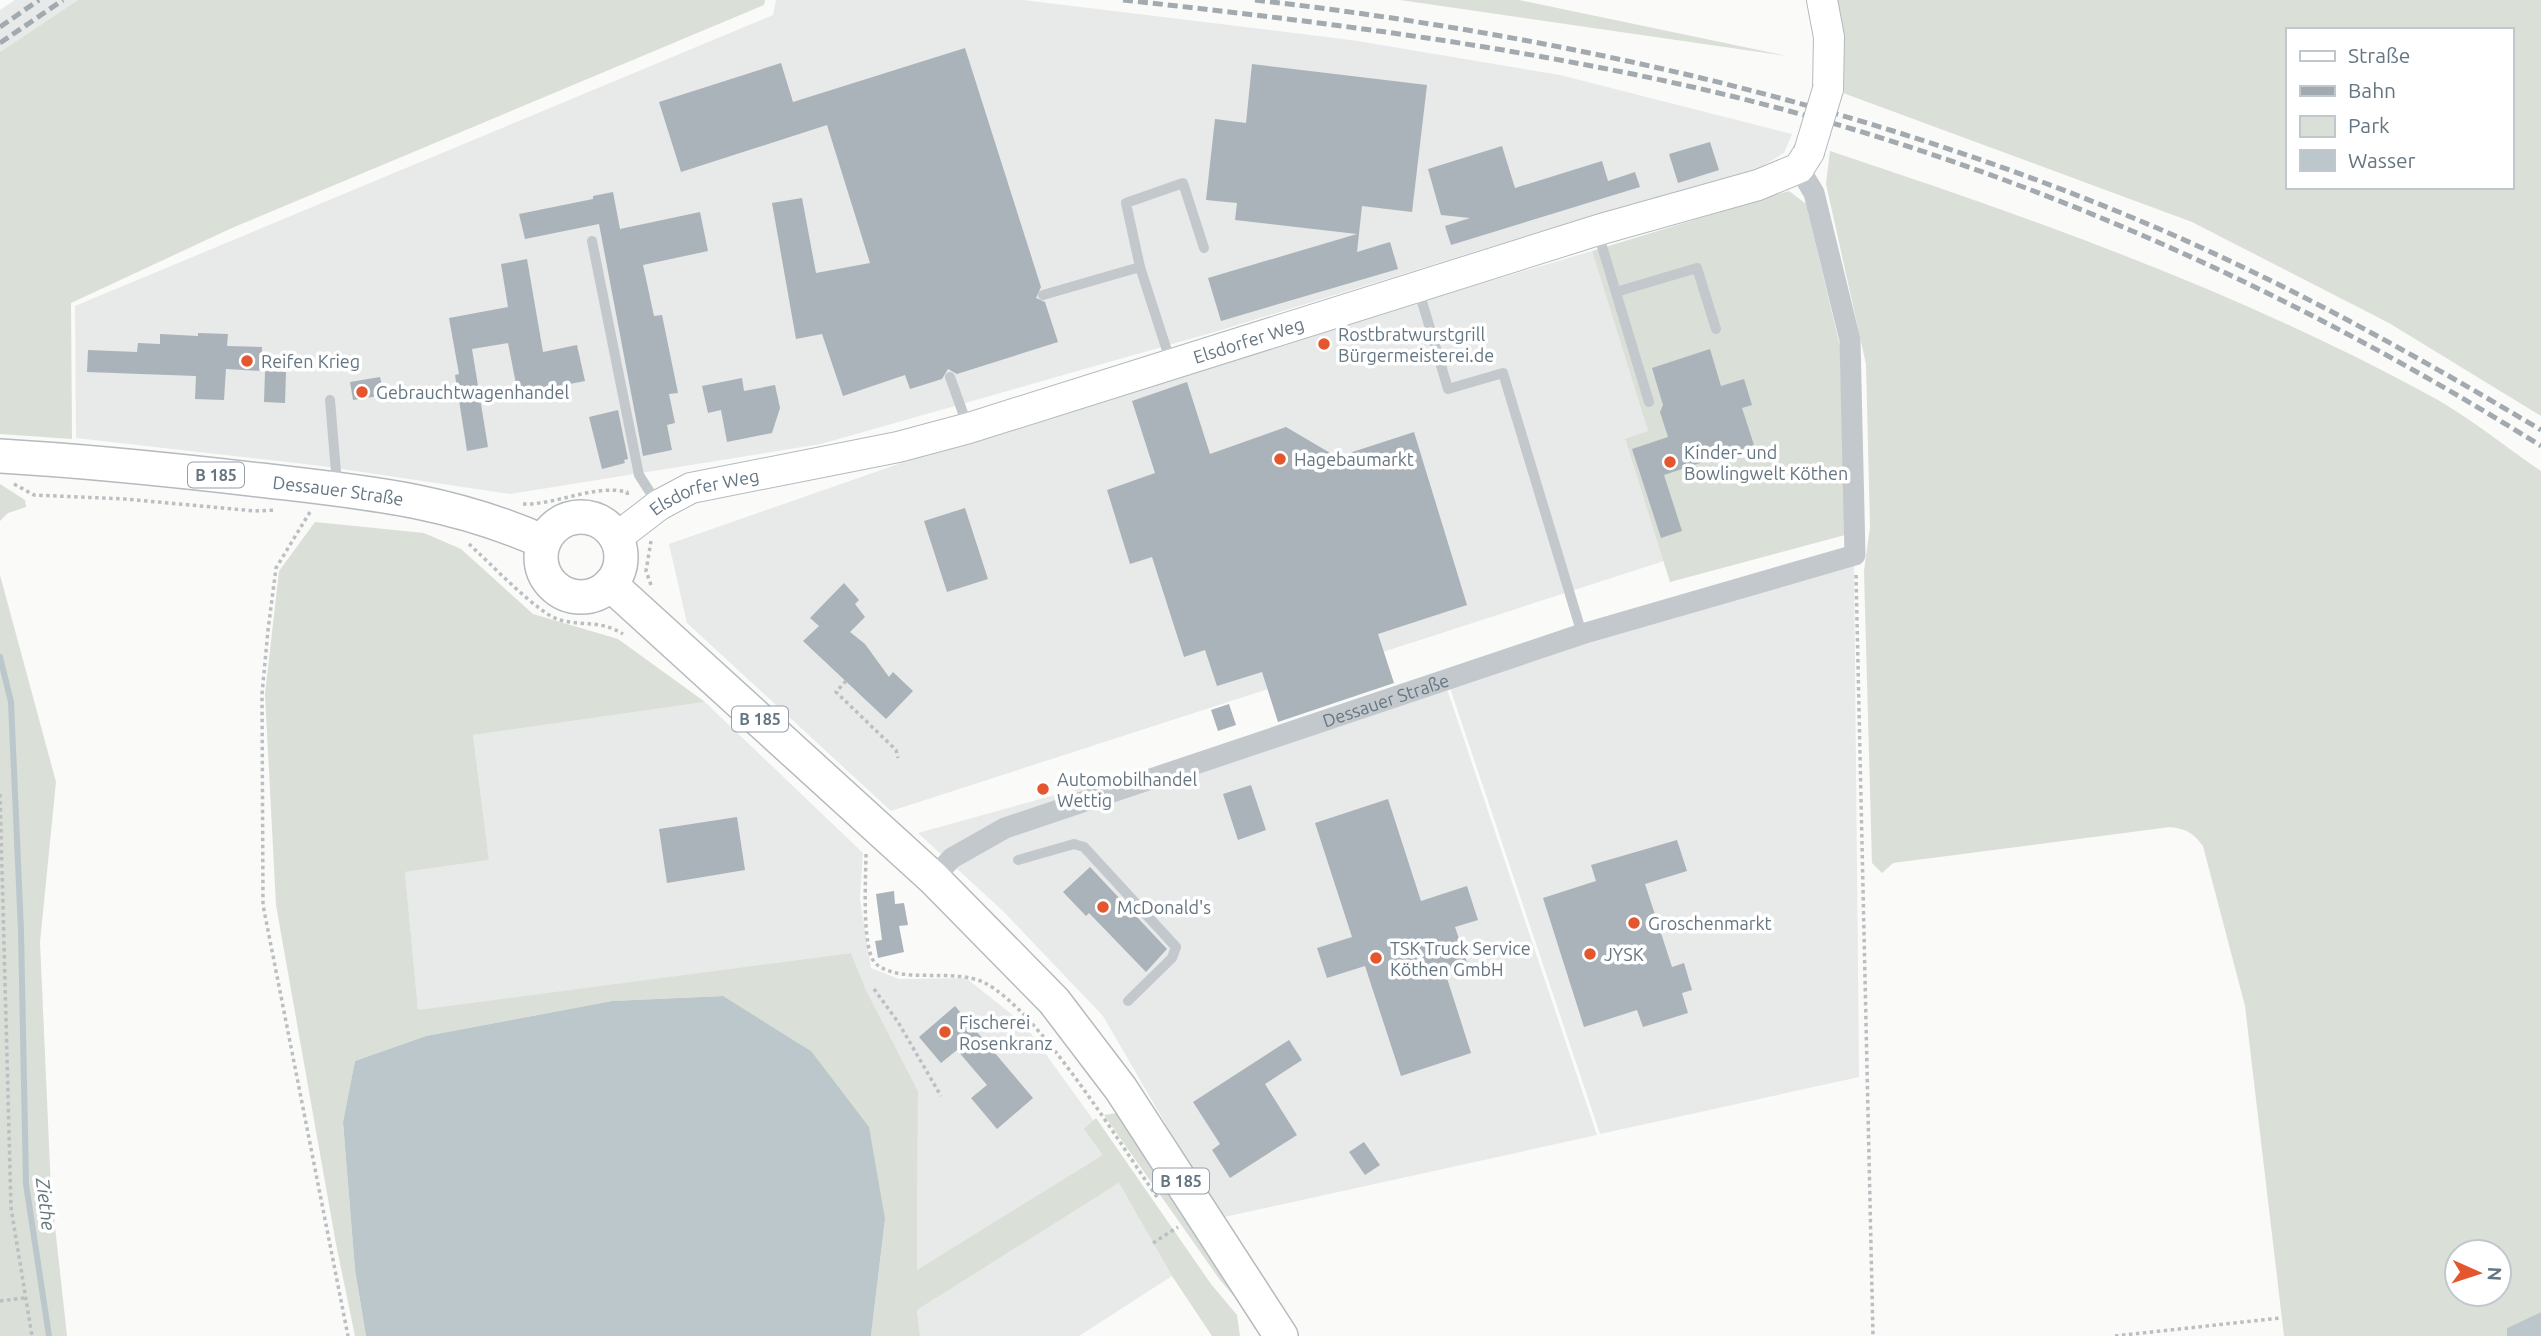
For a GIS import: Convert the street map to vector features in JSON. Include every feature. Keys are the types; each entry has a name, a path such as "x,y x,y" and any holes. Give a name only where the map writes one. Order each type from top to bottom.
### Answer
{"main road":[{"name":"Dessauer Straße","path":"6,469 119,465 324,498 449,507 544,542"},
{"path":"579,517 638,522 610,584 598,593 584,596 564,593 549,580 541,562 544,542 554,527 579,517"},
{"name":"B 185","path":"610,584 933,878 1054,1002 1091,1047 1281,1336"}],"street":[{"path":"1822,0 1829,37 1828,89 1804,160 1850,340 1855,555"},
{"name":"Elsdorfer Weg","path":"638,522 691,488 898,447 969,428 1598,230 1737,192 1804,160"},
{"name":"Dessauer Straße","path":"933,878 952,858 1005,828 1582,634 1855,555"}],"lane":[{"path":"1171,363 1140,267 1126,203 1183,183 1204,248"},
{"path":"1598,230 1649,401"},
{"path":"592,241 639,475 638,522"},
{"path":"1043,295 1140,267"},
{"path":"1616,292 1697,268 1716,329"},
{"path":"1417,286 1448,389 1503,373 1582,634"},
{"path":"950,377 969,428"},
{"path":"324,498 338,465 330,400"},
{"path":"1018,859 1074,844 1084,847 1176,947 1172,958 1128,1001"}],"path":[{"path":"6,469 34,495 125,499 255,511 278,510"},
{"path":"520,503 551,502 614,489 627,492 638,522 651,541 646,571 651,587"},
{"path":"301,508 324,498"},
{"path":"324,498 276,568 262,694 263,905 348,1336"},
{"path":"468,543 538,607 559,620 588,621 617,630 628,638"},
{"path":"1855,555 1873,1336"},
{"path":"846,681 836,692 896,750 898,758"},
{"path":"0,794 11,1208 32,1336"},
{"path":"860,846 866,855 864,905 871,955 876,964 897,973 957,975 988,985 1019,1012 1052,1049 1163,1205"},
{"path":"988,985 1010,959"},
{"path":"874,989 898,1022 941,1097"},
{"path":"1170,1216 1185,1238"},
{"path":"1153,1243 1178,1227"},
{"path":"0,1301 24,1298"},
{"path":"2115,1336 2280,1318"}],"shaded area":[{"path":"15,0 78,0 0,52 0,10"},
{"path":"776,0 1023,0 1351,40 1560,75 1792,134 1784,153 1754,171 1487,248 1218,331 821,444 510,494 322,466 76,438 75,306 773,15"},
{"path":"1592,251 1648,431 1625,440 1664,561 891,811 687,623 669,544 1059,408"},
{"path":"1854,557 1859,1077 1600,1134 1449,685"},
{"path":"1446,686 1597,1135 1220,1218 1103,1016 1003,911 918,833"},
{"path":"705,702 863,853 860,899 871,968 899,979 966,978 1024,1024 1115,1150 917,1270 918,1091 866,990 851,953 418,1011 405,872 489,860 473,735"},
{"path":"1119,1183 1172,1276 1079,1336 920,1336 917,1310"}],"green space":[{"path":"78,0 765,0 764,5 232,228 71,303 72,439 0,434 0,52"},
{"path":"1400,0 1519,0 1787,56"},
{"path":"1834,0 2541,0 2541,416 2389,323 2192,222 1843,93 1842,44"},
{"path":"1830,151 1983,203 2134,259 2282,322 2442,402 2541,471 2541,1312 2507,1328 2507,1336 2284,1336 2245,1006 2203,846 2193,835 2170,827 1893,863 1882,873 1872,863 1864,571 1870,527 1866,364 1826,184"},
{"path":"1789,191 1806,204 1840,346 1845,535 1670,582 1625,439 1648,431 1592,251"},
{"path":"0,484 25,500 26,507 8,513 0,521"},
{"path":"315,522 424,533 461,549 533,614 618,639 705,702 473,735 489,860 405,872 418,1010 851,953 866,990 918,1091 917,1270 1103,1155 1084,1129 1096,1118 1211,1284 1237,1315 1240,1336 1212,1336 1172,1276 1119,1183 917,1310 920,1336 871,1336 885,1219 811,1051 722,996 612,1001 426,1036 355,1061 343,1122 355,1270 366,1336 355,1336 336,1244 276,905 265,694 279,571"},
{"path":"0,575 56,782 40,942 51,1190 67,1336 0,1336"},
{"path":"1117,1113 1236,1287 1239,1302 1220,1280 1104,1115"}],"water":[{"path":"723,996 811,1051 869,1127 885,1219 871,1336 366,1336 355,1270 343,1122 355,1061 426,1036 612,1001"},
{"path":"2541,1312 2541,1336 2507,1336 2507,1328"}],"building":[{"path":"965,48 1041,287 1036,298 1045,302 1058,342 957,374 948,369 942,379 910,389 905,375 843,396 822,334 796,339 772,203 802,198 816,273 870,263 827,125 681,172 659,102 781,63 793,102"},
{"path":"1252,64 1427,85 1412,212 1362,206 1357,252 1390,242 1398,269 1221,321 1208,278 1357,234 1235,220 1237,203 1206,200 1215,119 1246,123"},
{"path":"1710,142 1719,170 1678,183 1669,154"},
{"path":"1502,146 1515,188 1602,161 1608,181 1635,172 1640,187 1451,245 1445,226 1470,218 1441,215 1428,169"},
{"path":"613,192 620,229 700,212 708,251 643,265 654,316 662,315 678,393 669,394 675,423 667,425 672,450 643,456 599,224 525,239 519,214 593,199 593,196"},
{"path":"527,259 543,352 577,345 585,381 518,394 508,343 472,349 488,447 467,451 455,375 459,374 449,318 508,307 501,264"},
{"path":"198,333 228,334 227,346 262,347 261,371 226,369 224,400 195,399 196,376 87,372 88,350 137,352 138,343 160,344 160,334 198,336"},
{"name":"Kinder- und Bowlingwelt Köthen","path":"1710,349 1721,386 1744,379 1752,405 1742,408 1754,445 1664,475 1682,531 1661,538 1632,449 1668,437 1660,412 1663,405 1652,368"},
{"path":"265,371 286,372 285,403 264,402"},
{"path":"380,377 384,395 353,400 350,382"},
{"path":"742,378 744,391 775,385 780,408 772,433 727,442 721,410 708,413 702,386"},
{"path":"1187,382 1210,454 1286,427 1337,457 1414,432 1467,605 1378,634 1394,683 1278,722 1262,672 1217,686 1205,650 1184,657 1152,557 1130,564 1107,490 1155,473 1132,401"},
{"path":"618,410 628,459 624,460 625,463 602,469 589,417"},
{"path":"965,508 988,579 947,592 924,521"},
{"path":"844,583 859,600 855,604 865,617 850,632 865,644 889,677 893,672 913,691 886,719 803,641 819,626 810,618"},
{"path":"1229,704 1236,725 1218,731 1211,710"},
{"path":"1251,785 1266,830 1238,840 1223,794"},
{"path":"1388,799 1421,901 1467,886 1478,920 1455,927 1469,968 1446,975 1471,1053 1401,1076 1365,966 1327,978 1317,948 1352,937 1315,823"},
{"path":"737,817 745,870 667,883 659,829"},
{"path":"1677,840 1687,871 1645,884 1672,967 1684,963 1692,990 1682,993 1688,1013 1643,1027 1637,1010 1584,1027 1543,898 1596,881 1591,865"},
{"name":"McDonald's","path":"1090,867 1167,949 1146,972 1089,913 1086,916 1063,892"},
{"path":"894,891 895,904 904,903 908,925 899,926 904,952 878,958 875,941 882,940 876,894"},
{"path":"955,1006 1033,1098 997,1129 971,1098 987,1085 957,1050 941,1063 919,1037"},
{"path":"1289,1040 1302,1060 1265,1084 1297,1135 1230,1178 1212,1150 1220,1144 1193,1102"},
{"path":"1364,1142 1380,1165 1365,1175 1349,1152"}],"waterway":[{"name":"Ziethe","path":"0,657 11,702 21,931 26,1184 49,1336"}],"railway":[{"path":"0,27 39,0"},
{"path":"0,43 63,0"},
{"path":"1123,0 1340,26 1555,59 1697,88 1808,116 1918,150 2027,188 2239,279 2342,331 2541,446"},
{"path":"1255,0 1372,15 1604,56 1831,112 1944,147 2055,187 2213,253 2356,324 2541,430"}],"place":[{"name":"Rostbratwurstgrill Bürgermeisterei.de","path":"1324,344"},
{"name":"Reifen Krieg","path":"247,361"},
{"name":"Gebrauchtwagenhandel","path":"362,392"},
{"name":"Hagebaumarkt","path":"1280,459"},
{"name":"Kinder- und Bowlingwelt Köthen","path":"1670,462"},
{"name":"Automobilhandel Wettig","path":"1043,789"},
{"name":"McDonald's","path":"1103,907"},
{"name":"Groschenmarkt","path":"1634,923"},
{"name":"JYSK","path":"1590,954"},
{"name":"TSK Truck Service Köthen GmbH","path":"1376,958"},
{"name":"Fischerei Rosenkranz","path":"945,1032"}]}
